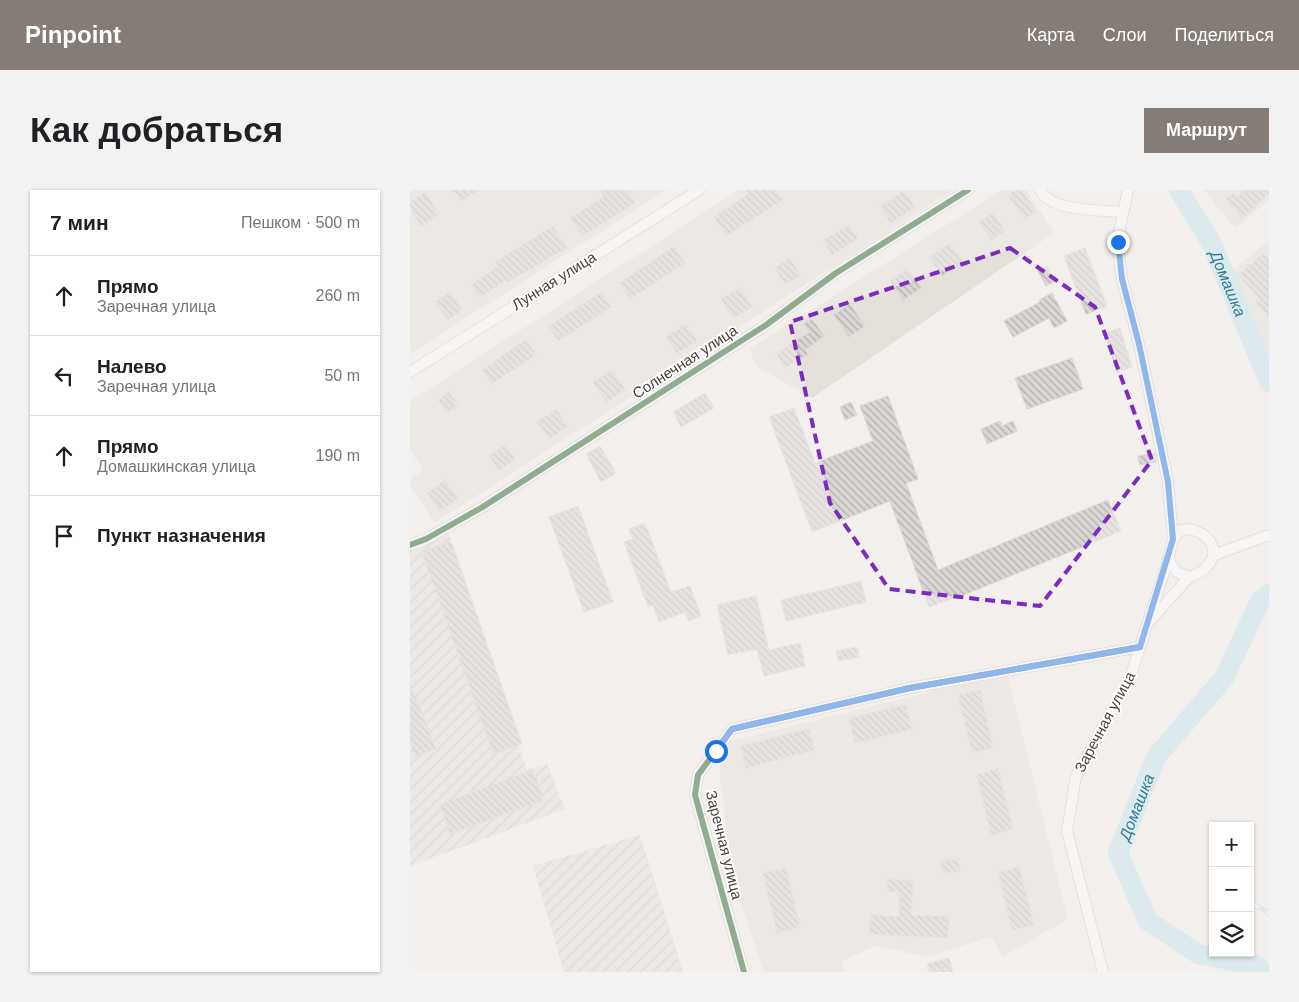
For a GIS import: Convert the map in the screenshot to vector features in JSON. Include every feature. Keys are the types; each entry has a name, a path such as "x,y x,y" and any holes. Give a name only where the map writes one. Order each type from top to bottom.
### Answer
{"street":[{"name":"Лунная улица","path":"410,372 699,190"},
{"name":"Солнечная улица","path":"410,545 426,539 482,508 766,325 836,274 968,190"},
{"path":"1040,190 1043,196 1071,208 1123,212"},
{"path":"1128,190 1118,242 1122,279 1139,344 1168,482 1173,539 1168,560 1178,572 1189,577"},
{"path":"1147,624 1189,577 1202,572 1213,560 1213,546 1205,535 1191,528 1181,530 1173,539"},
{"path":"1214,555 1269,534"},
{"name":"Заречная улица","path":"1103,972 1066,831 1076,776 1130,678 1168,560"},
{"name":"Заречная улица","path":"744,972 696,795 698,775 732,729 910,688 1140,647"}],"highlighted area":[{"path":"1010,248 1095,307 1152,460 1040,606 889,589 830,503 790,322"}],"shaded area":[{"path":"410,190 666,190 410,354"},
{"path":"739,190 953,190 434,523 410,485 410,479 423,470 410,449 410,401"},
{"path":"1002,190 1026,190 1054,233 812,398 757,367 749,349"},
{"path":"1204,190 1269,190 1269,200 1235,228"},
{"path":"1269,240 1269,358 1231,272"},
{"path":"449,534 527,770 547,764 565,809 410,866 410,550"},
{"path":"1007,673 1068,919 1002,957 992,936 927,957 877,946 843,960 844,972 764,972 733,879 719,768 730,741"},
{"path":"640,835 683,972 564,972 533,866"}],"building":[{"path":"453,190 478,190 460,202"},
{"path":"599,190 627,190 635,203 582,236 570,218 604,197"},
{"path":"746,190 776,190 783,200 726,236 714,217 749,194"},
{"path":"1015,190 1022,190 1036,211 1024,219 1008,195"},
{"path":"1245,190 1269,190 1269,193 1242,219 1226,199 1233,193 1237,197"},
{"path":"904,191 915,207 891,223 880,207"},
{"path":"425,192 439,214 421,226 410,209 410,202"},
{"path":"993,213 1005,231 991,240 979,222"},
{"path":"848,225 858,238 833,255 823,241"},
{"path":"553,226 567,248 508,282 506,280 480,298 471,285 498,266 495,262"},
{"path":"950,243 963,262 942,276 929,257"},
{"path":"674,246 685,263 630,299 620,283"},
{"path":"1085,248 1107,306 1086,314 1064,256"},
{"path":"1264,253 1269,259 1269,317 1256,302 1260,299 1238,275"},
{"path":"790,258 801,275 785,285 775,268"},
{"path":"1047,266 1055,281 1046,286 1038,271"},
{"path":"908,268 921,288 903,300 890,281"},
{"path":"740,288 752,307 733,318 721,299"},
{"path":"450,292 462,310 448,320 435,302"},
{"path":"602,292 611,307 558,341 548,326"},
{"path":"1052,293 1067,321 1054,328 1049,318 1013,337 1004,321 1040,302 1039,300"},
{"path":"850,304 865,326 849,337 834,315"},
{"path":"812,319 824,336 805,350 808,354 785,368 776,353 810,332 804,324"},
{"path":"686,324 697,341 677,354 666,337"},
{"path":"1120,328 1132,367 1117,372 1105,333"},
{"path":"526,339 536,355 491,384 482,370"},
{"path":"1072,358 1083,389 1027,409 1015,378"},
{"path":"612,370 625,390 606,402 593,382"},
{"path":"449,392 458,405 447,413 438,400"},
{"path":"705,393 714,408 681,427 673,412"},
{"path":"888,396 918,479 906,483 938,570 1108,500 1121,531 961,596 929,607 890,501 812,532 769,417 794,408 815,463 873,441 860,406"},
{"path":"851,402 857,415 845,420 840,407"},
{"path":"556,409 568,426 549,439 537,422"},
{"path":"1000,421 1002,426 1013,421 1017,431 987,444 981,429"},
{"path":"505,445 515,459 499,471 489,456"},
{"path":"600,446 616,473 601,482 586,454"},
{"path":"1155,453 1157,462 1140,465 1138,456"},
{"path":"445,480 458,499 440,511 427,493"},
{"path":"578,506 613,602 584,612 549,517"},
{"path":"645,523 671,592 690,586 701,616 689,621 685,612 659,622 653,605 648,607 624,542 633,539 629,529"},
{"path":"451,541 522,744 493,754 422,552"},
{"path":"861,581 866,602 786,621 781,600"},
{"path":"756,596 769,650 800,643 805,666 764,676 757,649 728,655 717,605"},
{"path":"857,647 859,657 839,661 836,651"},
{"path":"410,682 436,749 415,756 410,742"},
{"path":"980,690 993,748 972,753 958,695"},
{"path":"906,705 912,729 855,743 849,718"},
{"path":"809,729 815,750 746,768 741,746"},
{"path":"998,769 1013,829 991,835 977,775"},
{"path":"533,770 544,800 450,834 440,804"},
{"path":"959,859 960,871 942,873 941,861"},
{"path":"1019,867 1034,925 1012,930 998,872"},
{"path":"786,868 800,927 777,933 763,873"},
{"path":"888,879 913,881 911,915 949,917 948,938 869,934 871,915 899,917 900,892 887,891"},
{"path":"949,958 953,972 929,972 927,964"}],"waterway":[{"name":"Домашка","path":"1179,190 1212,244 1269,382"},
{"name":"Домашка","path":"1265,972 1255,965 1198,954 1148,921 1118,853 1156,757 1224,678 1260,601 1269,594"}],"railway":[{"path":"1254,905 1269,913"}],"cycle path":[{"path":"410,545 426,539 481,508 766,325 836,273 968,190"},
{"path":"744,972 695,795 698,775 732,729 910,688 1140,647"}],"route":[{"path":"716,751 732,729 910,688 1140,647 1173,539 1168,482 1139,344 1122,279 1118,242"}]}
